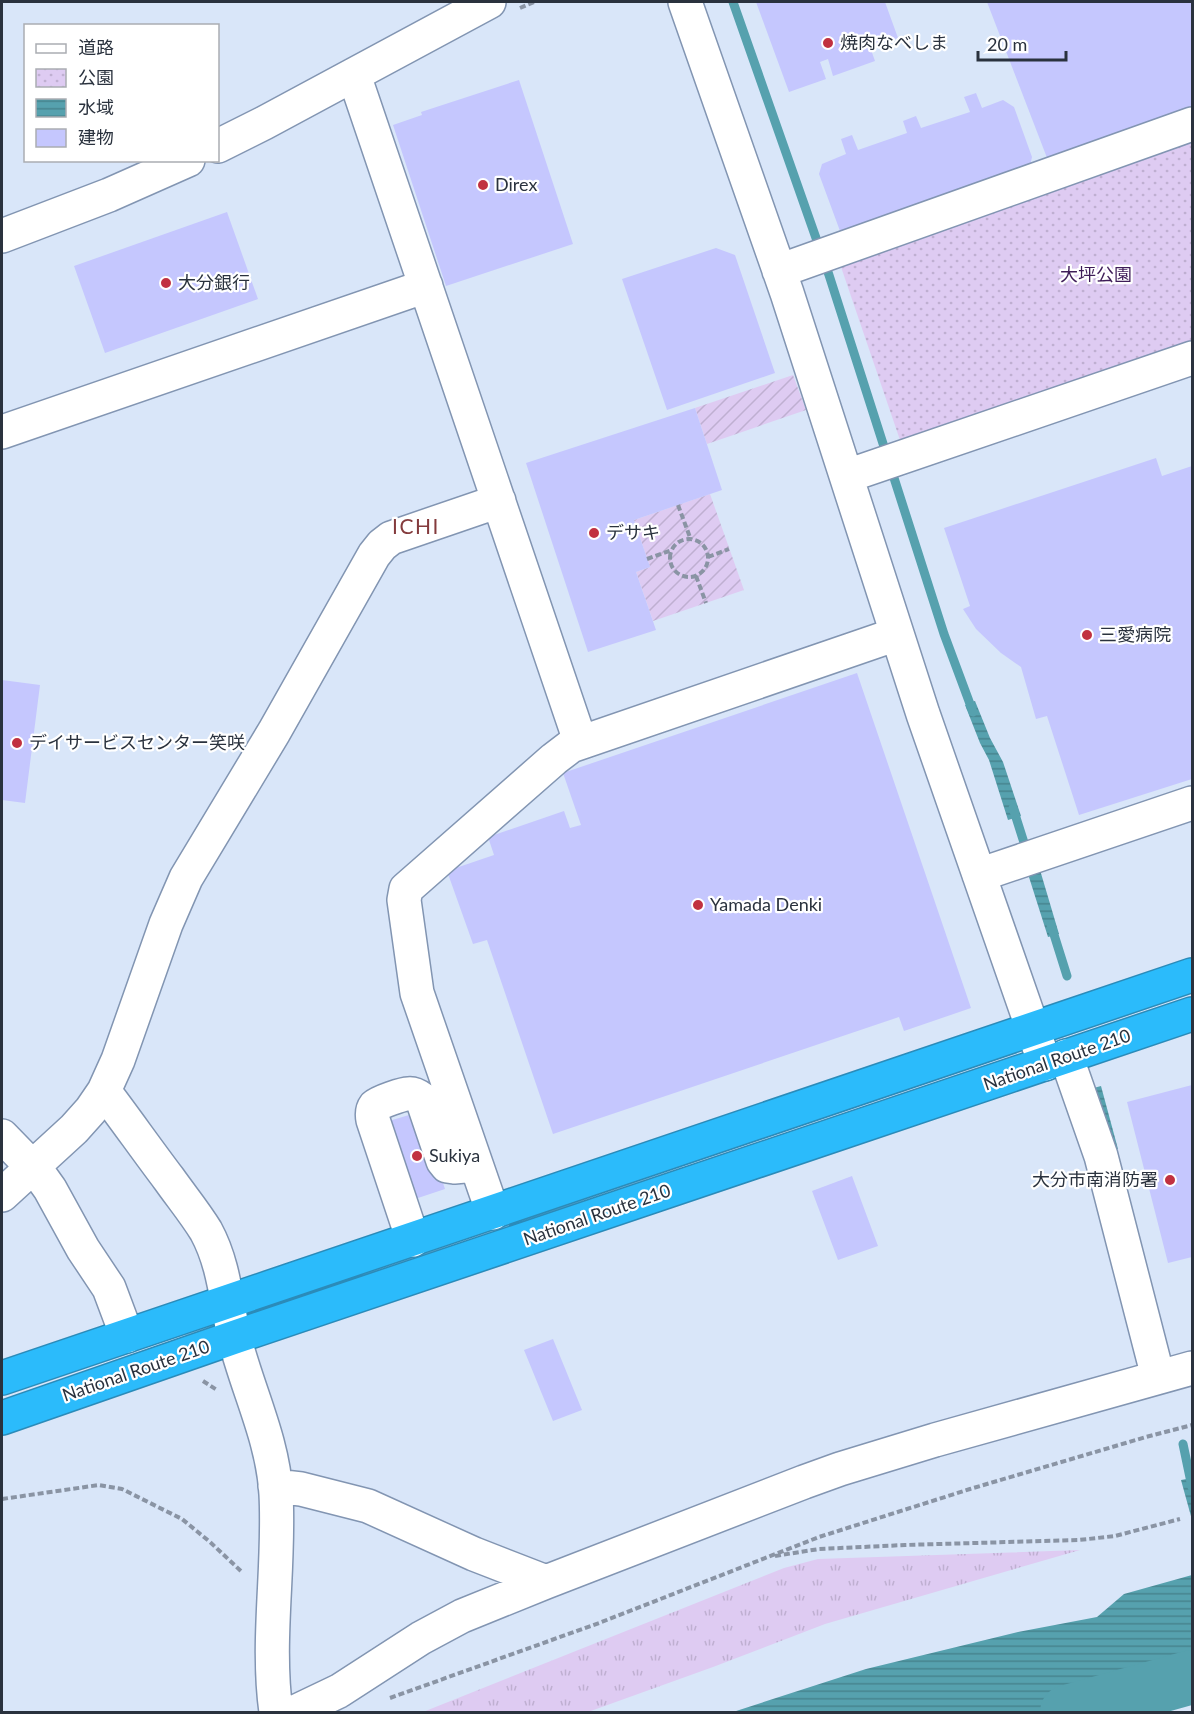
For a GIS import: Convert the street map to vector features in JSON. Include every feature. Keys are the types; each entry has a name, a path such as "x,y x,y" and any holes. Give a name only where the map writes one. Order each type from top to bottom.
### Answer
{"highway":[{"name":"National Route 210","path":"2,1378 1192,975"},
{"name":"National Route 210","path":"2,1418 1192,1014"}],"street":[{"path":"219,145 489,2"},
{"path":"685,2 792,266 859,471 897,634 1033,1030 1056,1060 1101,1156 1158,1377"},
{"path":"354,75 580,741"},
{"path":"792,266 1192,124"},
{"path":"2,236 109,195 183,162"},
{"path":"2,432 426,286"},
{"path":"859,471 1192,358"},
{"path":"2,1195 78,1124 104,1091 118,1060 166,924 186,878 295,697 374,555 391,538 499,501"},
{"path":"493,1213 417,993 404,894 406,889 554,759 580,741 897,634"},
{"path":"979,875 1192,803"},
{"path":"104,1091 198,1219 222,1271 235,1337 267,1442 275,1486 272,1640 276,1713"},
{"path":"413,1240 372,1120 374,1107 407,1093 416,1095 422,1099 443,1161 447,1166 476,1165"},
{"path":"2,1136 33,1167 50,1189 83,1248 109,1288 127,1336"},
{"path":"295,1713 339,1691 439,1628 462,1616 546,1582 840,1469 1192,1368"},
{"path":"275,1486 301,1489 368,1506 474,1554 546,1582"}],"path":[{"path":"678,505 690,540"},
{"path":"690,540 703,545 708,553 707,566 696,576 688,577 676,572 671,559 673,550 680,542 690,540"},
{"path":"708,557 729,549"},
{"path":"647,559 673,550"},
{"path":"696,576 706,603"},
{"path":"387,1699 599,1623 819,1537 970,1489 1192,1425"},
{"path":"2,1499 99,1485 122,1489 182,1519 249,1578 274,1583"},
{"path":"768,1557 819,1549 1079,1540 1115,1536 1180,1519"}],"green space":[{"name":"大坪公園","path":"1192,140 1192,344 901,443 840,264"},
{"path":"793,375 806,410 707,444 695,408"},
{"path":"710,494 744,590 653,621 636,572 650,567 634,520"},
{"path":"1080,1550 825,1624 588,1712 423,1712 784,1568 818,1559"}],"water":[{"path":"975,701 990,738 1003,762 1021,816 1008,820 989,760 965,705"},
{"path":"1040,870 1059,934 1048,937 1028,874"},
{"path":"1101,1086 1118,1149 1106,1152 1090,1089"},
{"path":"1192,1478 1192,1520 1181,1480"},
{"path":"1192,1575 1192,1703 1152,1712 1135,1712 1127,1701 1098,1710 1046,1712 733,1712 866,1669 1018,1632 1097,1617 1124,1594"}],"building":[{"name":"焼肉なべしま","path":"756,2 885,2 898,38 870,47 875,61 833,76 828,59 820,62 826,79 789,92"},
{"path":"987,2 1192,2 1192,112 1049,163"},
{"name":"Direx","path":"519,80 573,244 446,286 393,125 422,115 421,112"},
{"path":"976,93 982,108 1003,100 1014,107 1032,157 1029,170 854,230 840,231 819,174 822,164 846,154 841,139 852,135 858,150 907,133 903,121 916,116 921,128 970,112 964,97"},
{"name":"大分銀行","path":"227,212 258,299 105,353 74,266"},
{"path":"716,248 735,255 775,373 667,410 622,279"},
{"name":"デサキ","path":"695,408 722,490 634,520 650,567 636,572 656,630 588,652 526,463"},
{"name":"三愛病院","path":"1156,458 1162,476 1192,466 1192,779 1079,815 1047,716 1036,719 1021,667 1001,653 976,629 963,609 970,606 944,528"},
{"name":"Yamada Denki","path":"857,673 971,1008 904,1031 899,1017 553,1134 487,940 473,944 447,871 494,855 488,837 564,811 570,828 581,825 563,773"},
{"name":"デイサービスセンター笑咲","path":"2,680 40,685 25,803 2,800"},
{"name":"大分市南消防署","path":"1192,1085 1192,1257 1168,1263 1127,1102"},
{"name":"Sukiya","path":"409,1115 412,1124 422,1120 445,1189 415,1199 389,1121"},
{"path":"852,1176 878,1246 838,1260 812,1191"},
{"path":"553,1339 582,1410 553,1421 524,1350"}],"waterway":[{"path":"733,2 829,275 944,634 973,712"},
{"path":"1013,808 1027,852"},
{"path":"1051,925 1067,976"},
{"path":"1183,1444 1192,1487"},
{"path":"1067,1712 1192,1677"}],"place":[{"name":"焼肉なべしま","path":"828,43"},
{"name":"Direx","path":"483,185"},
{"name":"大分銀行","path":"166,283"},
{"name":"デサキ","path":"594,533"},
{"name":"三愛病院","path":"1087,635"},
{"name":"デイサービスセンター笑咲","path":"17,743"},
{"name":"Yamada Denki","path":"698,905"},
{"name":"Sukiya","path":"417,1156"},
{"name":"大分市南消防署","path":"1170,1180"}],"district":[{"name":"ICHI","path":"416,527"}]}
